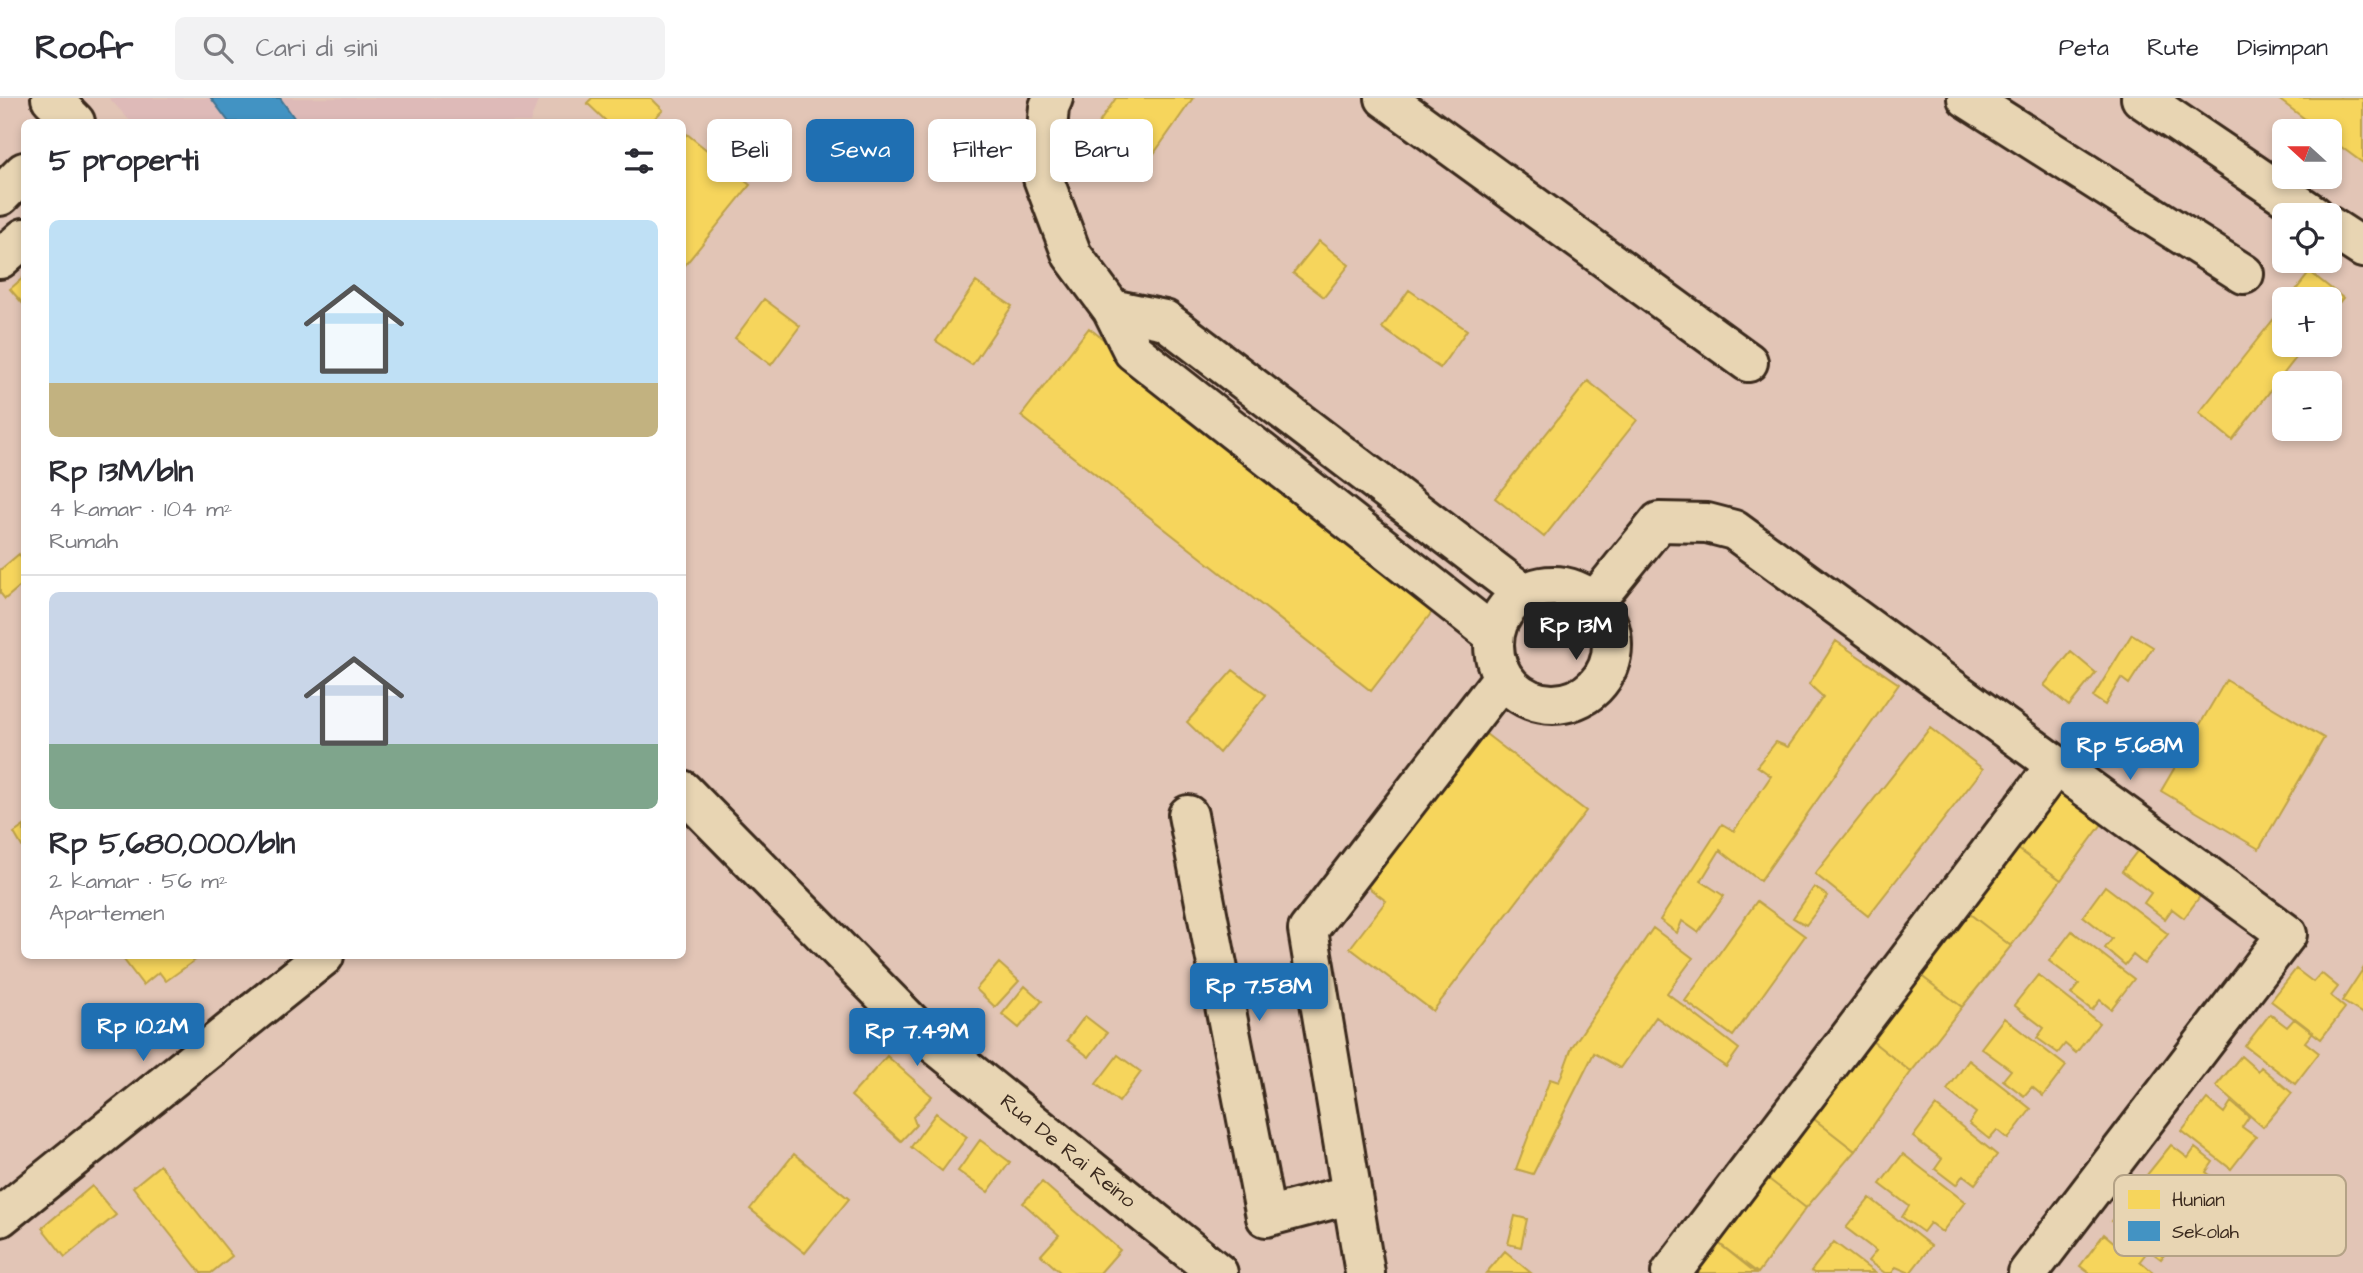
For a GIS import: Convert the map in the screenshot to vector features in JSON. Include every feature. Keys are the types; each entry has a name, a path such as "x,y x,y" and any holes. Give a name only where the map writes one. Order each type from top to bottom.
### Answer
{"street":[{"path":"51,98 71,119"},
{"path":"1053,98 1049,107 1043,178 1072,255 1112,309 1133,351 1494,635"},
{"path":"1384,98 1748,362"},
{"path":"1967,98 2244,274"},
{"path":"2141,98 2296,203"},
{"path":"0,196 21,175"},
{"path":"2342,234 2363,248"},
{"path":"0,259 21,241"},
{"path":"1112,309 1165,320 1524,593"},
{"path":"1595,601 1660,522 1707,523 1734,530 2287,934 2028,1273"},
{"path":"1561,585 1595,601 1612,630 1611,664 1592,692 1561,705 1528,699 1503,677 1495,657 1494,635 1504,611 1524,593 1561,585"},
{"path":"1365,1273 1308,929 1503,677"},
{"path":"1671,1273 2056,765"},
{"name":"Rua De Rai Reino","path":"686,794 920,1032 1218,1273"},
{"path":"1188,815 1266,1217 1352,1194"},
{"path":"0,1217 320,959"}],"shaded area":[{"path":"109,98 539,98 531,119 128,119"}],"building: Hunian":[{"path":"592,98 651,98 663,110 654,119 604,119 587,103"},
{"path":"1116,98 1193,98 1153,155 1153,119 1102,119"},
{"path":"2277,98 2363,98 2363,163 2342,148 2342,119 2305,119"},
{"path":"687,134 707,150 707,182 746,182 750,185 686,264"},
{"path":"1319,241 1349,265 1324,297 1293,273"},
{"path":"2311,273 2329,287 2298,287"},
{"path":"21,280 21,302 10,289"},
{"path":"976,282 1012,306 972,365 936,341"},
{"path":"1409,290 1467,330 1440,368 1382,328"},
{"path":"764,299 800,326 771,365 735,338"},
{"path":"2272,321 2272,357 2297,357 2286,371 2272,371 2272,389 2232,440 2199,413"},
{"path":"1089,328 1439,603 1371,691 1021,416"},
{"path":"1588,381 1637,420 1544,537 1495,498"},
{"path":"19,554 21,586 5,599 0,593 0,570"},
{"path":"2132,634 2153,647 2129,684 2121,678 2105,705 2093,697"},
{"path":"1836,641 1899,684 1760,881 1720,850 1701,881 1724,896 1698,932 1682,921 1677,933 1660,920 1722,824 1734,831 1771,776 1757,766 1776,742 1788,747 1823,697 1809,684"},
{"path":"2071,652 2096,673 2069,706 2044,685"},
{"path":"1233,670 1266,695 1219,753 1187,722"},
{"path":"2226,680 2324,738 2259,849 2161,791"},
{"path":"1930,728 1983,769 1868,916 1815,874"},
{"path":"1482,731 1586,811 1433,1011 1350,948 1386,901 1365,885"},
{"path":"2057,778 2110,813 2061,880 2011,844"},
{"path":"21,828 21,845 14,833"},
{"path":"2145,841 2206,888 2184,918 2172,909 2165,919 2144,903 2151,893 2122,871"},
{"path":"2011,844 2061,880 2011,946 1961,907"},
{"path":"2105,886 2168,934 2144,964 2133,955 2125,965 2105,948 2112,939 2083,916"},
{"path":"1814,887 1828,896 1806,925 1793,918"},
{"path":"1757,901 1805,936 1733,1036 1685,1001"},
{"path":"1961,907 2011,946 1962,1007 1911,968"},
{"path":"1653,928 1693,958 1667,993 1739,1049 1726,1067 1656,1017 1620,1068 1594,1053 1533,1174 1516,1169 1550,1079 1559,1082 1572,1047"},
{"path":"2072,931 2134,979 2111,1009 2100,1000 2092,1010 2071,994 2079,984 2049,961"},
{"path":"123,959 197,959 166,981 159,972 143,985"},
{"path":"999,963 1019,981 995,1007 976,989"},
{"path":"1911,968 1962,1007 1911,1072 1862,1033"},
{"path":"2296,969 2313,982 2321,973 2338,987 2331,996 2345,1008 2321,1039 2271,1001"},
{"path":"2363,969 2363,1014 2342,1001"},
{"path":"2038,975 2099,1023 2076,1053 2065,1044 2058,1053 2037,1038 2044,1028 2014,1005"},
{"path":"1025,986 1042,1001 1019,1028 1002,1014"},
{"path":"2270,1014 2287,1027 2295,1018 2313,1032 2305,1042 2319,1053 2295,1084 2245,1046"},
{"path":"1085,1016 1107,1033 1089,1057 1067,1040"},
{"path":"2004,1018 2066,1066 2043,1096 2032,1087 2024,1096 2003,1080 2011,1070 1981,1048"},
{"path":"1862,1033 1911,1072 1855,1151 1805,1112"},
{"path":"1118,1055 1141,1072 1119,1102 1096,1084"},
{"path":"887,1056 932,1096 913,1117 916,1125 901,1141 851,1096"},
{"path":"2241,1056 2258,1071 2261,1067 2292,1093 2263,1127 2216,1086"},
{"path":"1969,1060 2031,1109 2008,1139 1997,1130 1989,1139 1969,1123 1976,1113 1947,1090"},
{"path":"2207,1099 2224,1113 2231,1102 2249,1117 2242,1127 2256,1137 2231,1169 2182,1131"},
{"path":"1936,1106 1997,1155 1975,1184 1963,1175 1956,1185 1935,1169 1942,1159 1913,1137"},
{"path":"1805,1112 1855,1151 1806,1208 1757,1170"},
{"path":"936,1113 967,1137 942,1171 911,1147"},
{"path":"980,1140 1010,1162 988,1192 958,1171"},
{"path":"2171,1145 2188,1158 2195,1148 2213,1162 2206,1172 2210,1175 2147,1175"},
{"path":"794,1154 849,1199 805,1253 750,1209"},
{"path":"1903,1154 1965,1202 1942,1232 1930,1223 1923,1232 1902,1217 1909,1206 1880,1184"},
{"path":"160,1165 232,1256 211,1273 201,1273 133,1187"},
{"path":"1757,1170 1806,1208 1758,1273 1708,1235"},
{"path":"1042,1182 1120,1250 1100,1273 1061,1273 1041,1255 1059,1235 1023,1203"},
{"path":"92,1186 116,1215 65,1257 42,1228"},
{"path":"1870,1198 1931,1246 1910,1273 1896,1267 1892,1273 1885,1273 1868,1261 1876,1251 1846,1228"},
{"path":"1515,1216 1527,1219 1521,1247 1508,1244"},
{"path":"2104,1234 2114,1242 2114,1256 2144,1256 2140,1261 2154,1273 2089,1273 2080,1266"},
{"path":"1708,1235 1756,1273 1679,1273"},
{"path":"1834,1242 1875,1273 1811,1271"},
{"path":"1505,1251 1531,1273 1486,1273"}],"building: Sekolah":[{"path":"211,98 280,98 295,119 227,119"}]}
